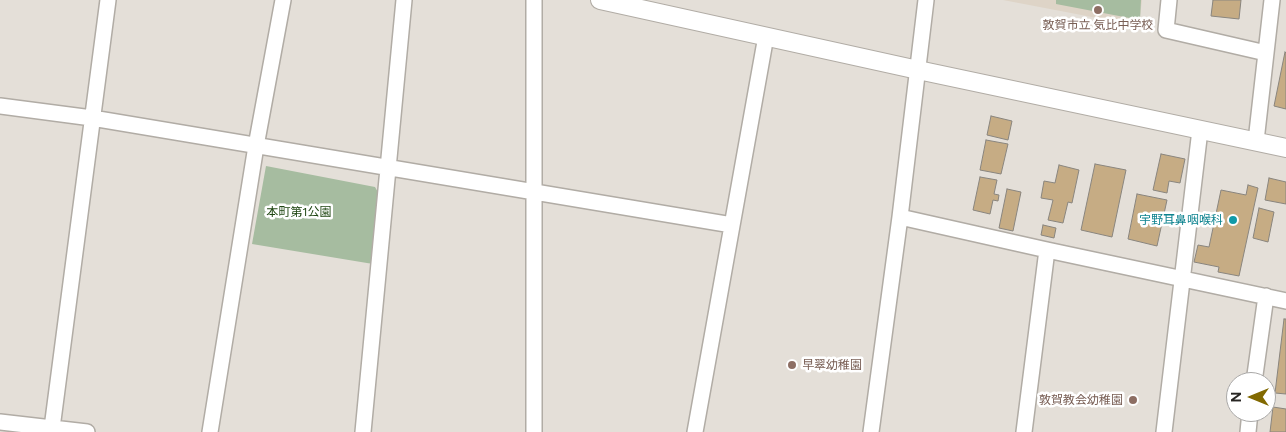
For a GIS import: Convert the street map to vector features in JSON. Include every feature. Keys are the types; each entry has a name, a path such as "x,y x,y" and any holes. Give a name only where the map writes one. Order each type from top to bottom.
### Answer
{"street":[{"path":"52,428 108,0"},
{"path":"210,432 256,146 283,0"},
{"path":"364,432 404,0"},
{"path":"534,0 534,432"},
{"path":"870,432 900,217 926,0"},
{"path":"1169,0 1166,30 1266,53"},
{"path":"1256,141 1272,0"},
{"path":"606,1 918,70 1286,148"},
{"path":"695,432 766,36"},
{"path":"0,106 92,118 732,225"},
{"path":"1164,432 1200,130"},
{"path":"900,217 1286,301"},
{"path":"1024,432 1047,250"},
{"path":"1255,372 1266,296"},
{"path":"0,422 87,432"}],"shaded area":[{"name":"敦賀市立 気比中学校","path":"1003,0 1142,0 1139,26"}],"green space":[{"path":"1056,0 1141,0 1140,20 1056,4"},
{"name":"本町第1公園","path":"266,166 375,187 379,194 373,264 252,244"}],"building":[{"path":"1213,0 1241,0 1239,19 1211,16"},
{"path":"1286,53 1286,109 1274,106"},
{"path":"991,116 1012,121 1008,140 987,135"},
{"path":"986,140 1008,144 1001,174 980,170"},
{"path":"1161,154 1185,159 1180,183 1169,181 1167,193 1153,190"},
{"path":"1095,164 1126,170 1112,237 1081,230"},
{"path":"1059,165 1079,170 1072,203 1068,202 1063,223 1048,220 1053,200 1041,198 1044,181 1055,183"},
{"path":"980,177 997,180 994,194 999,195 998,201 993,200 990,214 973,210"},
{"path":"1269,178 1286,182 1286,204 1265,200"},
{"name":"宇野耳鼻咽喉科","path":"1248,185 1258,188 1239,276 1218,272 1219,267 1194,262 1198,245 1209,247 1221,190 1246,195"},
{"path":"1007,189 1021,192 1013,231 999,228"},
{"path":"1137,194 1167,200 1157,246 1128,239"},
{"path":"1259,208 1274,212 1268,242 1253,238"},
{"path":"1043,225 1056,228 1054,238 1041,235"},
{"path":"1284,319 1286,319 1286,394 1276,393"},
{"path":"1276,407 1286,409 1286,432 1270,432 1271,422 1276,422"}],"place":[{"name":"敦賀市立 気比中学校","path":"1098,10"},
{"name":"宇野耳鼻咽喉科","path":"1233,220"},
{"name":"早翠幼稚園","path":"792,365"},
{"name":"敦賀教会幼稚園","path":"1133,400"}]}
